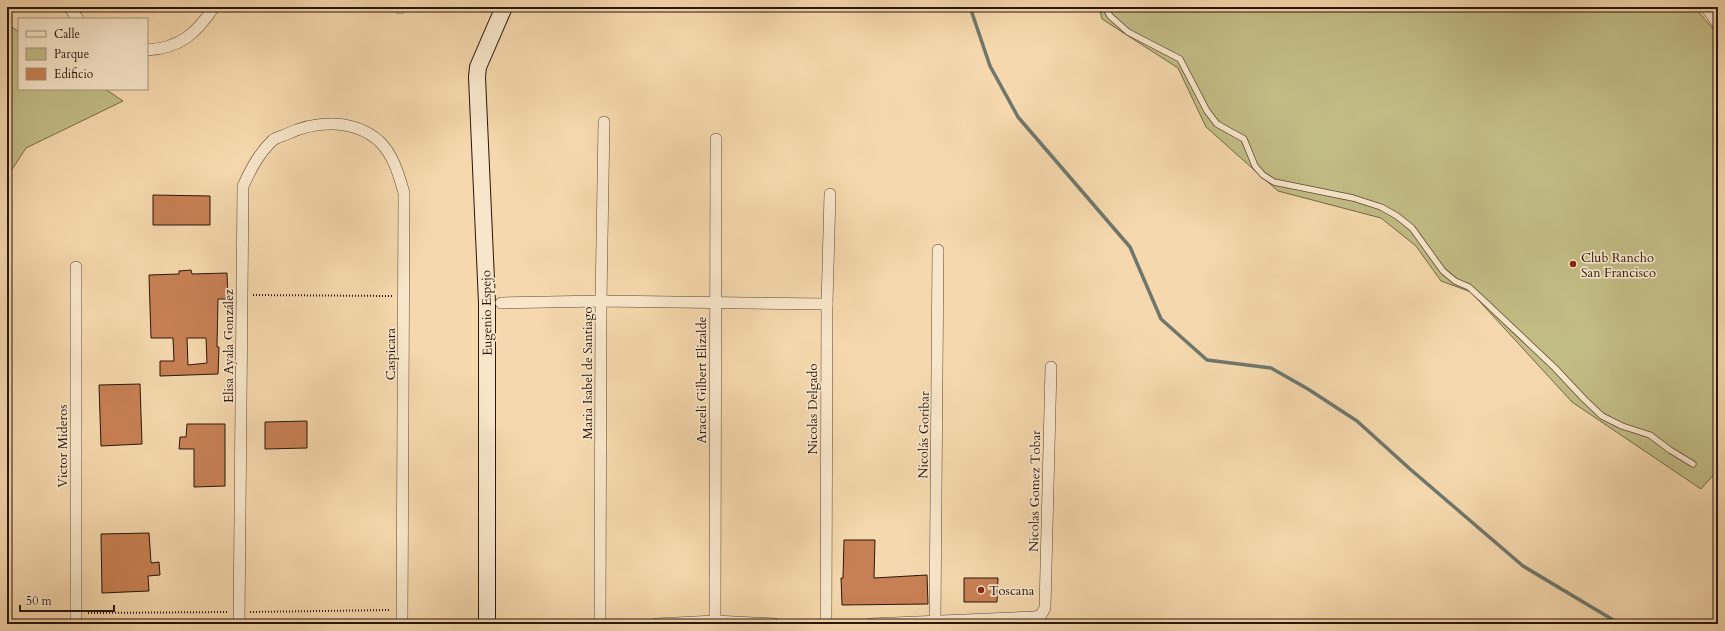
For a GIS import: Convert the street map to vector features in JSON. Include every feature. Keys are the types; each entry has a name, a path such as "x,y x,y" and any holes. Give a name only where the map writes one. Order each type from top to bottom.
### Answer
{"street":[{"path":"69,7 77,18"},
{"name":"Eugenio Espejo","path":"487,624 487,303 477,77 478,67 504,7"},
{"path":"1706,7 1718,24"},
{"path":"148,50 177,44 193,34 213,8"},
{"name":"Maria Isabel de Santiago","path":"600,624 601,301 604,122"},
{"name":"Elisa Ayala González","path":"239,624 243,186 254,163 274,139 300,128 333,123"},
{"name":"Caspicara","path":"333,123 360,129 380,142 395,165 404,193 402,624"},
{"name":"Araceli Gilbert Elizalde","path":"715,621 716,139"},
{"name":"Nicolas Delgado","path":"826,624 827,304 830,194"},
{"name":"Nicolás Goribar","path":"935,620 938,250"},
{"name":"Victor Mideros","path":"76,267 76,624"},
{"path":"502,303 601,301 827,304"},
{"name":"Nicolas Gomez Tobar","path":"935,620 1035,617 1041,615 1045,608 1051,367"},
{"path":"870,624 935,620"},
{"path":"656,624 715,621 775,624"}],"lane":[{"path":"1105,7 1110,16 1128,32 1164,49 1180,59 1207,111 1217,124 1244,139 1255,166 1263,175 1274,182 1353,198 1381,207 1397,216 1412,228 1444,271 1455,281 1469,287 1555,368 1584,400 1602,416 1622,426 1650,435 1670,450 1693,464"}],"path":[{"path":"242,295 404,296"}],"green space":[{"name":"Club Rancho San Francisco","path":"1099,7 1694,7 1715,31 1718,38 1718,470 1701,489 1572,402 1471,292 1441,281 1416,246 1381,218 1278,191 1206,127 1178,68 1102,19"},
{"path":"7,24 18,31 18,90 106,90 123,101 26,148 7,177"}],"building":[{"path":"153,195 210,196 210,225 153,225"},
{"path":"191,270 192,274 227,273 228,299 218,299 218,374 160,376 160,361 174,361 173,338 151,338 149,275 179,274 179,271","holes":["187,338 206,338 207,363 188,365"]},
{"path":"140,384 142,444 101,446 99,385"},
{"path":"307,421 307,448 265,449 265,422"},
{"path":"187,424 225,424 225,486 194,487 194,449 179,449 180,437 186,437"},
{"path":"149,533 151,563 159,562 160,575 148,576 149,591 102,593 101,534"},
{"path":"844,540 875,540 874,578 927,575 928,604 842,605 841,578 843,578"},
{"name":"Toscana","path":"964,578 998,578 997,602 964,602"}],"waterway":[{"path":"970,7 990,66 1018,117 1130,247 1161,319 1207,360 1271,368 1308,389 1357,421 1410,469 1523,566 1620,624"}],"place":[{"name":"Club Rancho San Francisco","path":"1573,264"},
{"name":"Toscana","path":"981,590"}]}
